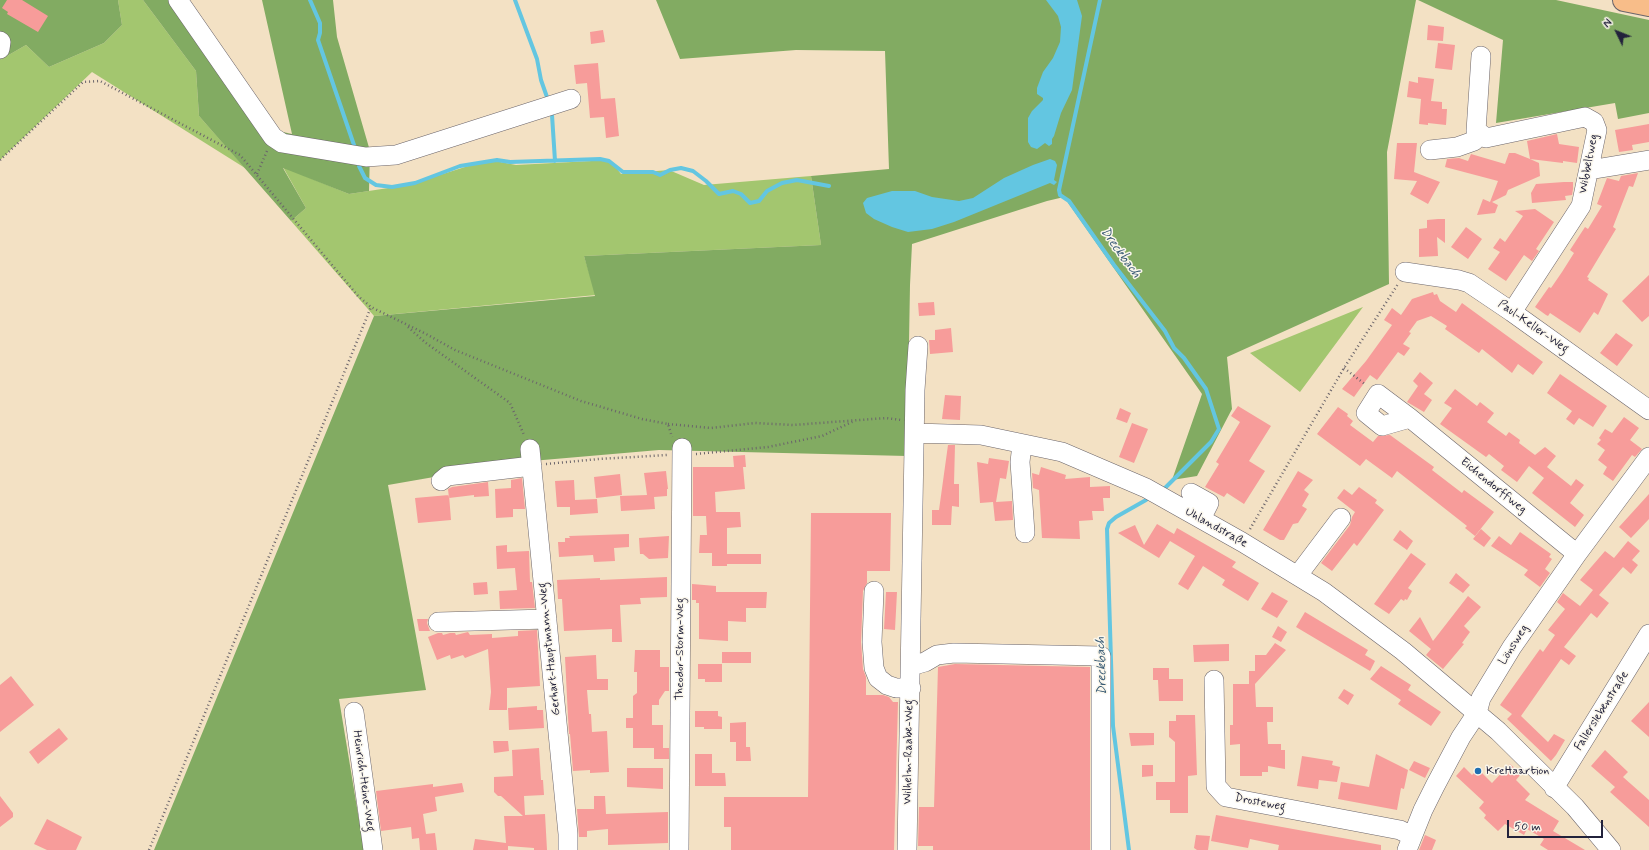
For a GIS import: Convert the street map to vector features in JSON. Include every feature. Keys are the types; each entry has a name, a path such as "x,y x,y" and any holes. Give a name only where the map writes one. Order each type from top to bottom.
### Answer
{"highway":[{"path":"1624,0 1649,5"}],"street":[{"path":"178,0 273,137 282,143 366,157 396,154 570,99"},
{"path":"0,41 0,49"},
{"path":"1430,150 1457,147 1474,141 1481,134 1476,131 1481,56"},
{"name":"Wibbeltweg","path":"1481,134 1486,138 1585,117 1594,122 1597,130 1581,206 1512,312"},
{"path":"1589,170 1649,160"},
{"name":"Paul-Keller-Weg","path":"1405,272 1459,280 1469,283 1649,410"},
{"name":"Wilhelm-Raabe-Weg","path":"907,850 915,428 918,346"},
{"name":"Eichendorffweg","path":"1378,394 1410,418 1577,554"},
{"name":"Uhlandstraße","path":"915,428 980,435 1062,452 1146,488 1298,575 1324,592 1403,651 1477,713 1574,807 1611,850"},
{"path":"1022,444 1020,462 1025,533"},
{"name":"Theodor-Storm-Weg","path":"679,850 682,448"},
{"path":"441,481 447,476 531,457"},
{"name":"Gerhart-Hauptmann-Weg","path":"531,457 568,834 568,850"},
{"name":"Lönsweg","path":"1410,843 1435,786 1461,737 1477,713 1481,698 1512,647 1577,554 1649,457"},
{"path":"1191,493 1209,503 1201,519"},
{"path":"1298,575 1341,518"},
{"path":"874,591 872,642 874,668 878,678 887,685 896,688 911,688"},
{"path":"438,622 547,619"},
{"name":"Fallerslebenstraße","path":"1554,788 1649,634"},
{"path":"911,660 925,662 937,655 954,653 1101,656 1101,850"},
{"name":"Drosteweg","path":"1214,680 1216,786 1226,797 1400,830 1410,843"},
{"name":"Heinrich-Heine-Weg","path":"354,712 373,850"}],"path":[{"path":"0,160 83,82 100,80 240,155 358,296 371,307 455,350 581,401 642,419 668,424 711,428 755,423 793,425 886,418 915,428"},
{"path":"257,174 273,137"},
{"path":"1242,542 1344,368 1405,272"},
{"path":"149,850 371,307"},
{"path":"405,324 426,343 510,403 531,457"},
{"path":"1344,368 1378,394"},
{"path":"668,424 671,436 682,448"}],"green space":[{"path":"0,0 118,0 122,25 104,43 49,67 26,45 0,60"},
{"path":"118,0 143,0 196,71 199,116 245,168 92,72 0,160 0,60 26,45 49,67 104,43 122,25"},
{"path":"143,0 182,0 274,130 292,134 262,0 333,0 337,37 370,151 369,191 349,194 283,168 306,208 291,221 199,116 196,71"},
{"path":"656,0 1416,0 1387,152 1389,284 1227,357 1232,409 1197,476 1172,480 1202,394 1064,197 1047,201 912,244 907,456 659,450 520,462 388,485 426,690 339,699 364,850 154,850 374,316 595,296 584,256 821,245 811,176 889,169 885,51 796,50 680,59"},
{"path":"1418,0 1556,0 1649,20 1649,113 1618,119 1615,103 1496,123 1503,40"},
{"path":"490,160 516,165 610,160 621,174 669,170 704,185 811,176 821,245 584,256 596,295 374,316 291,221 306,208 283,167 349,194 408,185"},
{"path":"1363,307 1300,392 1250,353"}],"water":[{"path":"1046,0 1077,0 1082,16 1072,90 1061,113 1052,139 1052,144 1049,146 1045,143 1037,149 1031,147 1028,142 1028,118 1032,111 1043,100 1043,98 1037,94 1037,88 1043,72 1053,58 1060,42 1061,27 1058,16"},
{"path":"1050,159 1055,161 1057,165 1054,180 1057,182 1054,185 1050,183 954,222 932,229 908,232 892,227 874,219 866,213 863,203 867,198 892,191 915,191 932,197 959,201 973,198 1004,178"}],"building":[{"path":"7,0 22,0 48,16 38,32 7,14 8,12 2,8"},
{"path":"1428,25 1444,27 1443,41 1427,40"},
{"path":"603,30 605,42 591,44 590,32"},
{"path":"1438,43 1455,45 1452,70 1435,68"},
{"path":"598,63 601,99 615,98 619,136 606,138 604,117 590,118 587,83 576,84 574,65"},
{"path":"1418,77 1434,79 1431,101 1442,102 1442,109 1447,109 1446,125 1428,123 1428,125 1419,124 1421,99 1407,97 1409,81 1418,83"},
{"path":"1649,124 1649,142 1632,145 1633,150 1619,152 1615,130"},
{"path":"1557,134 1559,144 1579,147 1577,163 1530,159 1527,141"},
{"path":"1397,143 1417,143 1414,172 1440,182 1428,204 1410,194 1417,181 1394,179"},
{"path":"1509,153 1515,153 1539,163 1540,176 1508,190 1506,195 1492,202 1498,205 1495,213 1477,215 1483,199 1490,202 1498,181 1445,167 1447,159 1459,158 1468,161 1471,154 1505,164"},
{"path":"1638,173 1633,187 1629,186 1613,227 1616,229 1587,277 1589,278 1588,280 1608,294 1598,315 1594,312 1580,333 1550,313 1548,316 1535,307 1562,272 1574,253 1570,250 1585,227 1588,229 1602,206 1597,204 1607,178 1619,181 1621,176"},
{"path":"1573,182 1572,195 1565,196 1566,200 1532,203 1531,193 1536,184"},
{"path":"1535,209 1554,222 1536,249 1539,251 1532,261 1524,255 1506,281 1488,269 1500,252 1493,248 1500,238 1505,242 1523,216 1515,211"},
{"path":"1445,219 1445,243 1437,237 1438,256 1419,257 1419,229 1427,228 1427,220"},
{"path":"1466,227 1482,239 1468,259 1451,247"},
{"path":"1649,275 1649,316 1642,322 1622,301"},
{"path":"1433,292 1434,295 1437,294 1440,301 1456,312 1462,303 1543,362 1533,375 1518,364 1512,373 1482,349 1479,353 1445,329 1447,326 1431,316 1417,321 1403,344 1410,348 1404,356 1398,352 1377,380 1370,375 1354,397 1342,389 1366,361 1392,325 1384,320 1392,308 1401,315 1412,299"},
{"path":"934,302 935,315 919,316 918,303"},
{"path":"951,328 953,352 930,354 929,340 935,340 935,330"},
{"path":"1616,333 1633,345 1617,366 1600,353"},
{"path":"1420,372 1433,383 1424,394 1432,400 1424,412 1407,402 1418,386 1413,381"},
{"path":"1560,374 1607,406 1593,427 1579,418 1574,425 1566,419 1572,411 1547,393"},
{"path":"1455,389 1477,406 1480,402 1494,413 1487,422 1506,436 1509,432 1520,440 1519,443 1535,455 1545,447 1556,456 1547,467 1571,486 1576,479 1584,485 1570,503 1584,515 1575,527 1532,493 1544,478 1529,466 1517,482 1501,470 1504,466 1489,454 1486,457 1440,424 1452,408 1444,403"},
{"path":"945,395 961,396 960,420 942,419"},
{"path":"1238,406 1271,426 1249,461 1265,471 1244,504 1227,493 1224,497 1205,487 1219,464 1216,462 1240,422 1231,416"},
{"path":"1338,407 1348,414 1347,416 1353,421 1350,425 1373,442 1378,436 1390,435 1434,467 1432,470 1462,493 1464,490 1494,512 1475,536 1465,528 1467,526 1397,471 1392,478 1366,459 1360,466 1317,434"},
{"path":"1120,408 1131,413 1127,423 1116,419"},
{"path":"1624,417 1639,428 1630,440 1642,449 1635,457 1632,455 1613,481 1603,474 1607,467 1598,460 1605,450 1597,444 1601,440 1599,438 1605,429 1612,433"},
{"path":"1132,423 1148,429 1134,463 1119,457"},
{"path":"948,445 955,445 954,484 959,484 959,507 952,506 951,525 932,525 932,510 939,510"},
{"path":"745,455 746,467 743,467 745,489 715,492 716,512 740,512 741,527 727,528 727,554 761,554 761,564 727,564 727,566 712,566 712,553 699,553 700,535 707,535 706,516 693,516 693,467 734,467 733,456"},
{"path":"989,458 1009,461 1006,479 1000,478 996,502 1012,501 1013,520 995,521 993,502 980,503 977,462 988,464"},
{"path":"1041,467 1066,475 1065,479 1090,477 1090,487 1110,486 1110,498 1103,498 1104,511 1092,511 1093,520 1079,521 1080,539 1042,538 1039,490 1033,488 1032,473 1039,475"},
{"path":"666,471 668,489 667,496 654,497 655,509 621,511 620,496 647,495 644,473"},
{"path":"1298,471 1313,480 1304,490 1309,494 1302,506 1307,509 1298,523 1293,524 1284,540 1280,540 1263,530"},
{"path":"620,474 622,495 596,498 594,477"},
{"path":"522,478 525,509 513,509 513,517 496,518 495,489 511,488 511,480"},
{"path":"574,480 575,500 597,499 598,513 570,515 570,507 557,507 555,481"},
{"path":"488,482 489,496 474,497 474,495 449,498 448,489 452,487"},
{"path":"1359,487 1377,500 1375,503 1384,510 1357,546 1354,543 1332,571 1321,563 1350,525 1355,512 1337,498 1344,489 1352,495"},
{"path":"1649,494 1649,519 1631,538 1619,527"},
{"path":"449,495 451,520 418,523 415,498"},
{"path":"811,513 891,513 890,571 867,571 867,583 863,591 861,642 863,669 866,677 866,695 883,695 889,697 893,702 898,702 894,850 731,850 731,827 724,827 724,797 808,797"},
{"path":"1157,524 1174,534 1177,528 1236,562 1232,567 1259,583 1248,601 1222,585 1225,580 1203,566 1188,590 1178,584 1195,556 1170,541 1159,558 1118,533 1135,525 1144,545"},
{"path":"1481,529 1491,538 1484,547 1473,539"},
{"path":"1400,530 1413,541 1407,550 1393,540"},
{"path":"1520,532 1551,554 1549,557 1552,559 1545,569 1550,573 1540,587 1524,575 1528,570 1491,546 1499,536 1511,545"},
{"path":"629,534 629,547 614,548 615,561 594,562 593,555 559,557 558,542 565,542 565,538 570,538 569,536"},
{"path":"669,536 668,558 649,559 643,554 640,554 639,538"},
{"path":"1628,541 1640,551 1632,560 1638,565 1631,574 1623,567 1599,595 1609,603 1597,618 1591,613 1564,647 1576,656 1569,665 1561,659 1521,716 1548,742 1554,734 1565,740 1551,761 1507,719 1512,714 1500,705 1540,649 1543,652 1555,635 1548,630 1565,609 1557,602 1563,593 1580,606 1593,590 1580,580 1605,551 1614,558"},
{"path":"507,545 507,552 529,551 530,582 532,582 535,608 500,609 499,591 517,590 515,568 497,569 496,546"},
{"path":"1411,553 1426,564 1408,588 1412,591 1407,600 1405,599 1404,601 1401,599 1389,614 1374,604"},
{"path":"1456,573 1470,585 1463,593 1449,583"},
{"path":"667,577 667,597 640,598 641,604 620,605 622,642 612,642 612,629 564,631 562,599 558,599 557,580"},
{"path":"487,582 488,594 474,595 473,583"},
{"path":"692,584 716,586 716,592 767,592 766,608 746,608 746,622 728,621 728,641 699,639 699,603 696,603 696,600 692,600"},
{"path":"886,592 897,592 895,630 884,629"},
{"path":"1272,592 1288,601 1277,618 1261,609"},
{"path":"1468,596 1481,607 1464,626 1470,632 1462,643 1464,644 1443,669 1426,655 1431,649 1409,631 1420,617 1433,641"},
{"path":"1305,612 1368,650 1365,655 1375,661 1370,671 1296,627"},
{"path":"417,619 428,619 427,623 430,631 419,631"},
{"path":"1278,626 1287,632 1281,642 1272,637"},
{"path":"537,630 540,686 507,688 507,710 489,710 491,692 488,649 465,658 463,655 451,659 450,655 437,660 428,637 438,633 442,633 443,635 455,633 456,635 468,632 470,635 492,634 492,638 518,636 518,631"},
{"path":"1275,643 1286,650 1255,684 1256,707 1273,707 1273,722 1267,722 1268,744 1281,744 1281,750 1285,750 1285,769 1268,766 1268,772 1262,772 1262,776 1240,776 1240,744 1230,745 1230,725 1233,725 1233,684 1249,684 1249,671 1255,671 1255,655 1266,655"},
{"path":"1229,644 1229,661 1194,662 1193,645"},
{"path":"635,650 660,650 660,667 669,667 669,691 665,691 659,700 659,705 652,705 652,725 663,725 663,748 669,748 669,759 654,759 654,748 633,748 633,728 626,728 626,718 633,718 633,696 637,693 637,672 634,672"},
{"path":"722,652 751,652 751,663 722,663"},
{"path":"596,655 597,679 608,679 608,690 587,690 589,714 591,714 592,732 607,731 609,772 590,773 590,770 573,771 569,734 565,657"},
{"path":"698,664 722,664 722,682 705,682 705,679 698,679"},
{"path":"955,664 1090,667 1090,850 933,850 933,846 918,846 919,807 934,807 938,667"},
{"path":"1381,666 1411,685 1408,690 1441,712 1431,726 1398,704 1401,700 1370,679"},
{"path":"1153,668 1169,668 1169,679 1183,679 1183,701 1159,701 1158,680 1153,680"},
{"path":"11,676 34,705 0,732 0,685"},
{"path":"1344,689 1354,695 1348,705 1338,698"},
{"path":"1649,702 1649,737 1631,721"},
{"path":"537,706 537,710 543,710 544,728 509,730 508,708"},
{"path":"695,711 718,711 718,716 722,717 722,729 704,729 704,727 695,727"},
{"path":"1176,715 1195,715 1197,775 1188,776 1188,813 1170,813 1170,800 1156,800 1156,782 1175,782 1175,742 1169,737 1169,721 1176,721"},
{"path":"746,722 746,747 750,747 751,761 736,761 736,742 730,742 730,723"},
{"path":"59,728 68,739 38,764 29,752"},
{"path":"1129,733 1154,733 1154,745 1131,746"},
{"path":"493,741 508,741 509,751 494,753"},
{"path":"539,748 541,780 543,780 544,795 524,796 525,815 545,814 547,850 534,850 534,848 508,846 508,850 473,850 475,839 506,843 504,816 523,816 501,796 498,796 494,792 494,777 513,776 512,750"},
{"path":"1605,750 1628,772 1623,777 1649,800 1649,827 1610,792 1615,787 1591,766"},
{"path":"695,754 712,754 712,773 725,773 726,786 695,786"},
{"path":"1376,754 1408,770 1404,789 1401,788 1397,810 1338,799 1341,782 1369,787"},
{"path":"1302,756 1333,761 1332,765 1340,767 1337,782 1319,780 1318,789 1297,786"},
{"path":"1414,761 1430,768 1425,778 1409,770"},
{"path":"1510,764 1521,774 1516,780 1530,794 1525,800 1559,821 1553,831 1585,850 1548,850 1540,845 1544,839 1527,829 1524,835 1505,824 1498,831 1484,818 1486,815 1479,808 1484,802 1456,776 1464,767 1472,775 1478,769 1492,783"},
{"path":"1142,765 1153,765 1153,776 1142,777"},
{"path":"627,768 663,768 663,789 627,787"},
{"path":"462,783 464,792 435,797 437,811 423,814 426,834 435,833 437,850 420,850 419,838 412,839 411,827 381,831 376,791 433,784 433,787"},
{"path":"0,796 13,813 13,817 0,827"},
{"path":"594,796 605,796 606,814 668,812 668,843 608,845 608,829 587,831 587,837 579,837 577,809 594,809"},
{"path":"1216,815 1381,845 1381,850 1278,850 1279,845 1250,839 1248,848 1211,841"},
{"path":"47,819 82,837 76,850 47,850 34,844"},
{"path":"1196,835 1210,836 1208,850 1197,850 1194,848"},
{"path":"1425,835 1436,840 1432,850 1419,850"}],"waterway":[{"path":"310,0 320,23 318,40 355,148"},
{"path":"515,0 537,59 541,80 548,100"},
{"name":"Dreckbach","path":"1100,0 1059,190 1060,195 1069,201 1114,265 1165,331 1174,348 1184,358 1206,389 1219,429 1211,442 1165,488"},
{"path":"552,115 555,161"},
{"path":"359,166 365,178 376,185 392,187 415,183 460,166 497,160 510,162 600,159 609,161 623,172 653,172 660,175 670,170 681,168 693,171 719,194 733,191 741,194 750,203 759,201 767,191 782,183 797,180 829,186"},
{"name":"Dreckbach","path":"1129,850 1113,726 1107,529 1109,523 1116,517 1146,500"}],"place":[{"name":"KreHaartion","path":"1478,771"}]}
